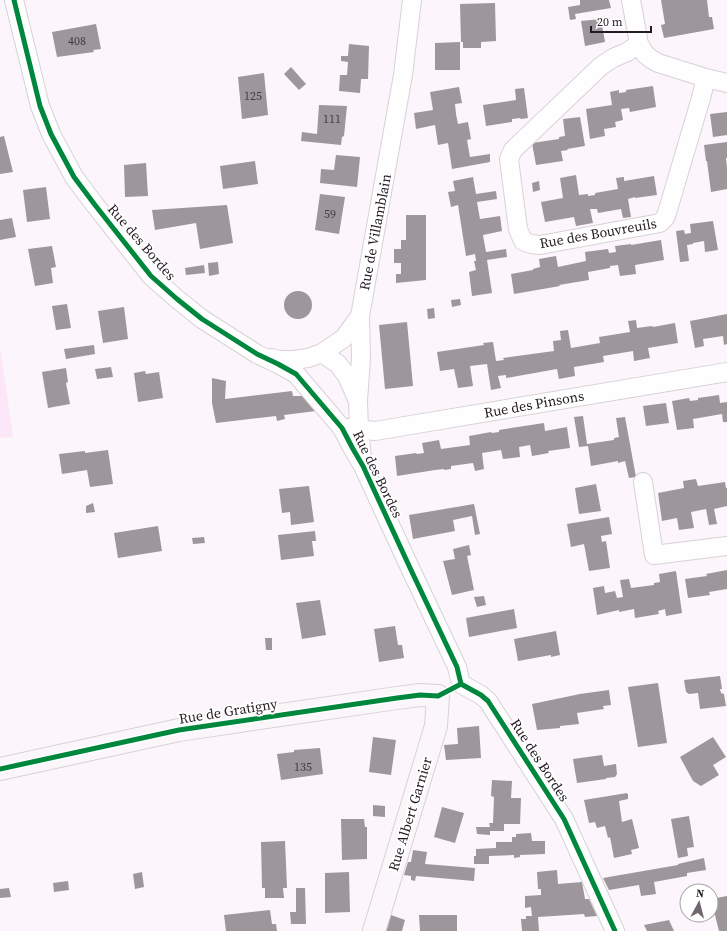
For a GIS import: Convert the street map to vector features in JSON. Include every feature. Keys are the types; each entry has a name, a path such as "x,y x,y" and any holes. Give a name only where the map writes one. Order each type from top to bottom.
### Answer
{"street":[{"name":"Rue des Bordes","path":"14,0 40,106 51,134 74,177 95,205 152,276 177,299 202,319 257,354 296,374 350,428"},
{"name":"Rue de Villamblain","path":"363,466 350,428 358,401 361,358 360,316 403,75 412,0"},
{"path":"632,0 639,44 651,60 727,84"},
{"name":"Rue des Bouvreuils","path":"639,44 601,66 513,150 509,159 518,229 524,241 531,244 540,245 660,223 665,218 667,213 706,78"},
{"name":"Rue des Bordes","path":"257,354 279,360 293,360 308,358 322,353 344,338 360,316"},
{"path":"322,353 338,364 347,376 358,401"},
{"name":"Rue des Pinsons","path":"350,428 375,431 727,372"},
{"name":"Rue des Bordes","path":"363,466 414,577 458,667 461,684 481,694 488,701 564,819 615,931"},
{"path":"643,482 654,555 727,546"},
{"name":"Rue de Gratigny","path":"0,769 179,730 397,698 420,695 438,696 461,684"},
{"name":"Rue Albert Garnier","path":"374,931 436,726 438,696"}],"shaded area":[{"path":"0,347 13,437 0,438"}],"building":[{"path":"580,0 609,0 611,8 575,14 576,19 570,20 568,7 580,5"},
{"path":"661,0 707,0 709,17 712,17 714,29 664,38 661,25 665,24"},
{"path":"495,3 496,41 481,42 481,48 463,48 463,42 461,42 460,4"},
{"path":"601,19 605,42 585,46 581,21"},
{"path":"96,24 101,49 93,50 94,52 57,57 52,32"},
{"path":"460,42 460,70 435,70 435,43"},
{"path":"349,44 369,46 368,79 361,79 360,93 339,91 340,75 347,75 348,62 341,61 341,56 348,56"},
{"path":"291,67 306,84 299,90 284,74"},
{"path":"264,73 268,115 242,119 238,77"},
{"path":"653,86 656,107 630,112 629,108 621,109 623,120 615,122 616,127 604,129 605,136 590,139 586,109 612,105 610,92 619,90 619,93 626,92 626,90"},
{"path":"459,87 462,103 455,104 456,114 458,124 468,122 471,139 467,140 470,157 490,154 490,162 452,169 448,143 438,145 435,125 416,129 414,113 433,110 430,92"},
{"path":"524,88 528,118 512,119 512,122 486,126 483,105 516,100 515,89"},
{"path":"319,105 347,106 344,136 342,137 341,145 301,141 302,132 317,134"},
{"path":"727,112 727,135 713,137 710,114"},
{"path":"580,117 585,146 561,151 563,161 536,165 532,143 559,139 559,137 565,136 563,119"},
{"path":"4,136 13,172 0,174 0,137"},
{"path":"727,142 727,189 711,192 704,145"},
{"path":"336,155 360,157 357,187 320,183 321,169 334,170"},
{"path":"255,161 258,184 223,189 220,166"},
{"path":"146,163 148,196 125,197 124,165"},
{"path":"576,175 579,195 595,195 595,193 618,189 616,178 624,177 624,181 654,176 657,195 628,199 631,217 623,218 621,209 598,213 597,209 590,209 593,223 576,226 574,217 545,222 541,202 563,198 560,178"},
{"path":"473,177 476,194 496,191 497,199 477,202 480,219 500,216 502,231 483,235 486,252 506,249 507,257 487,260 492,293 472,296 469,272 476,270 474,261 476,261 475,254 466,256 458,205 451,207 448,192 455,191 453,181"},
{"path":"539,181 540,190 533,192 532,183"},
{"path":"46,187 50,219 27,222 23,190"},
{"path":"320,194 345,197 339,234 315,230"},
{"path":"227,205 233,243 200,249 196,223 155,230 152,210"},
{"path":"406,215 426,215 426,280 396,283 396,274 401,274 401,263 394,263 394,249 401,249 401,240 406,240"},
{"path":"12,218 16,237 0,240 0,220"},
{"path":"713,221 718,250 705,252 704,241 693,243 687,245 689,261 680,262 676,231 684,230 685,234 691,233 690,224"},
{"path":"661,240 664,260 635,265 636,274 620,276 618,265 610,266 610,268 588,272 589,280 514,294 511,274 533,270 540,267 539,259 556,256 558,267 586,261 585,252 608,249 609,253 616,252 615,246"},
{"path":"52,246 56,267 51,268 53,283 35,286 28,249"},
{"path":"218,262 219,274 209,276 208,263"},
{"path":"204,265 205,273 186,275 185,268"},
{"path":"298,291 308,295 312,305 308,315 298,319 288,315 284,305 288,295"},
{"path":"460,299 461,305 452,307 451,300"},
{"path":"67,304 71,328 56,330 52,306"},
{"path":"124,307 128,339 103,343 98,311"},
{"path":"434,308 435,318 428,319 427,309"},
{"path":"727,314 727,344 724,345 723,336 703,339 704,346 695,348 690,321"},
{"path":"636,320 637,328 675,323 678,343 648,348 650,358 634,361 633,351 603,356 604,362 574,367 575,376 559,379 557,369 506,378 506,375 498,376 501,388 491,390 487,364 470,366 473,386 458,388 454,369 440,371 437,352 484,345 483,343 493,342 496,361 504,360 503,358 554,351 553,341 561,340 560,331 568,330 571,348 600,343 599,337 630,332 628,321"},
{"path":"407,322 413,386 385,389 379,325"},
{"path":"94,345 95,354 66,359 64,349"},
{"path":"111,367 113,377 97,379 95,369"},
{"path":"66,368 68,382 66,383 70,404 48,408 42,372"},
{"path":"145,371 146,374 159,372 163,398 138,402 134,373"},
{"path":"212,378 226,381 225,399 292,391 293,396 302,396 316,411 284,415 285,419 277,421 276,416 216,423 212,403"},
{"path":"719,395 720,403 727,402 727,422 723,422 722,414 693,419 694,428 677,430 672,401 689,398 690,401 698,400 698,398"},
{"path":"666,403 669,423 646,426 643,406"},
{"path":"583,416 587,444 614,440 614,438 619,437 616,418 625,417 636,477 629,478 625,461 591,466 588,446 579,447 574,417"},
{"path":"544,423 545,431 567,427 570,448 548,451 549,453 532,456 530,445 519,447 520,457 503,459 501,450 482,453 484,469 475,471 473,463 451,466 451,469 397,476 395,456 424,453 422,443 439,440 441,449 470,445 469,436"},
{"path":"108,450 113,484 90,487 87,470 62,474 59,454"},
{"path":"696,479 698,486 725,482 727,488 727,506 714,509 717,524 709,525 706,509 691,512 694,528 679,530 677,518 662,521 658,493 684,488 683,481"},
{"path":"596,484 601,511 579,514 575,488"},
{"path":"309,486 314,522 291,525 290,512 282,513 279,489"},
{"path":"93,503 95,512 86,513 86,506"},
{"path":"474,504 480,534 475,535 472,516 453,520 455,531 413,539 409,515"},
{"path":"609,517 612,534 601,536 602,542 606,541 610,568 589,571 584,544 571,547 567,524"},
{"path":"158,526 162,551 118,558 114,533"},
{"path":"315,531 316,541 312,541 314,556 281,560 278,535"},
{"path":"204,537 205,543 193,544 192,538"},
{"path":"469,545 471,555 467,556 474,590 452,595 443,561 455,559 453,549"},
{"path":"727,570 727,589 709,592 710,595 688,598 685,579 707,576 706,574"},
{"path":"676,571 682,613 666,616 665,609 658,611 659,614 635,618 634,609 619,612 619,610 597,615 593,588 604,586 605,593 615,591 617,598 623,597 620,580 629,579 631,588 654,585 654,583 660,582 659,574"},
{"path":"484,596 486,605 477,607 474,597"},
{"path":"320,600 326,635 302,639 296,603"},
{"path":"514,609 517,628 469,637 466,618"},
{"path":"395,626 398,645 402,645 404,658 379,662 374,629"},
{"path":"556,631 560,655 551,657 551,655 518,661 514,639"},
{"path":"265,638 272,638 272,650 266,650"},
{"path":"720,676 722,689 720,689 721,693 724,694 726,706 700,709 698,693 689,694 686,692 684,680"},
{"path":"658,683 667,743 638,747 628,687"},
{"path":"609,690 611,705 603,706 604,709 577,713 579,724 560,726 560,728 537,730 532,704 580,694"},
{"path":"479,726 481,758 446,760 444,745 458,744 457,728"},
{"path":"373,737 396,740 391,775 369,772"},
{"path":"713,737 726,757 713,765 719,775 701,786 693,781 680,757"},
{"path":"320,748 323,774 281,780 277,754 294,752 294,750"},
{"path":"602,755 604,766 616,764 617,774 615,777 577,783 573,759"},
{"path":"492,780 512,781 511,798 521,798 520,824 504,824 504,831 490,831 490,835 477,834 476,827 490,827 489,823 493,823 494,797 491,796"},
{"path":"627,793 628,799 619,801 622,822 632,819 639,848 631,850 632,854 614,858 610,837 608,838 605,826 597,828 595,822 589,823 584,800"},
{"path":"373,805 385,806 385,817 373,816"},
{"path":"442,807 464,813 455,843 434,837"},
{"path":"689,816 694,847 687,848 688,856 678,858 671,819"},
{"path":"341,819 364,819 365,827 367,827 367,859 342,860"},
{"path":"531,833 532,841 545,841 545,854 520,855 520,857 514,858 514,855 489,856 489,864 474,864 476,849 496,848 496,842 512,842 512,837 516,837 516,834"},
{"path":"285,841 287,888 283,888 284,898 265,898 265,888 262,888 261,842"},
{"path":"413,850 427,852 425,864 475,868 474,881 416,876 415,881 411,880 411,876 404,875 408,862 411,862"},
{"path":"704,858 706,870 687,873 687,876 654,882 656,894 641,896 639,885 609,890 603,878 678,865"},
{"path":"557,870 558,884 582,882 585,899 589,899 597,916 585,917 584,914 538,917 539,931 522,931 521,919 526,919 526,916 532,916 531,907 525,908 525,896 541,895 541,889 538,889 537,872"},
{"path":"142,872 144,887 135,889 133,874"},
{"path":"349,872 350,912 325,913 325,873"},
{"path":"68,881 69,890 54,892 53,883"},
{"path":"9,888 11,897 0,898 0,889"},
{"path":"296,888 305,888 306,924 291,924 290,912 296,912"},
{"path":"727,896 727,931 719,931 717,923 719,923 719,898"},
{"path":"270,910 272,924 276,924 277,931 226,931 224,915"},
{"path":"391,915 405,920 402,931 385,931"},
{"path":"419,915 457,915 457,931 420,931"},
{"path":"669,920 674,931 647,931 644,925"}],"cycle path":[{"path":"14,0 40,106 51,134 74,177 151,276 202,319 257,354 296,374 342,428 363,466 457,667 461,684"},
{"path":"461,684 481,695 488,701 564,819 615,931"},
{"path":"0,769 179,730 397,698 420,695 438,696 461,684"}]}
